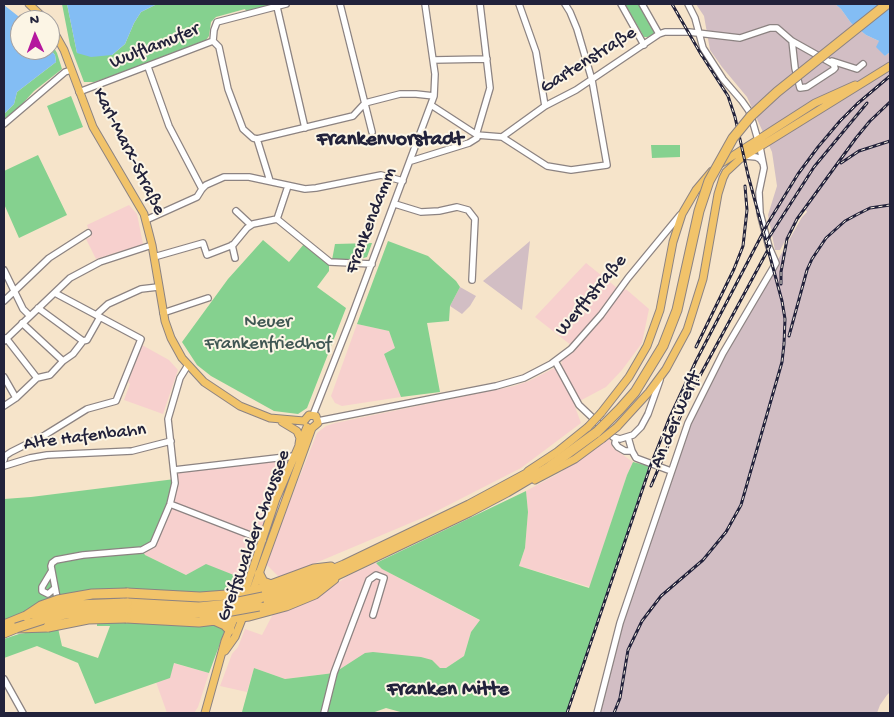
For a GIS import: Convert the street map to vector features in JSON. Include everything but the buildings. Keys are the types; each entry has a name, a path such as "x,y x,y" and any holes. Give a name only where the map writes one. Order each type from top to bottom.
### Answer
{"highway":[{"path":"261,601 344,565 468,505 599,436 635,392 663,346 677,310 706,188 733,138 751,116 777,92 887,4"},
{"path":"127,606 181,613 227,608 291,595 339,574 508,492 570,452"},
{"path":"4,634 16,628 48,627 88,619 127,606 249,592 314,569 344,565"},
{"path":"259,574 263,582 271,585"},
{"path":"4,625 26,616 41,606 58,600 92,594 184,622 238,618 272,610 308,597 325,588 339,574"},
{"path":"216,621 225,625 230,630"}],"main road":[{"name":"Karl-Marx-Straße","path":"60,43 100,141 140,205 146,220 163,313 171,338 188,365 204,382 228,399 257,414 308,425"},
{"path":"508,492 557,469 599,436 616,427 649,392 666,369 687,330 699,295 707,261 718,194 722,178 731,167 745,156 887,68"},
{"name":"Werftstraße","path":"682,214 696,190 709,174 726,159 824,98 887,68"},
{"path":"520,476 557,452 588,427 630,377 650,337 663,296 673,242 682,214"},
{"path":"307,416 316,418 317,426 308,425 307,416"},
{"name":"Karl-Marx-Straße","path":"277,419 298,431 299,445"},
{"name":"Greifswalder Chaussee","path":"249,592 276,499 308,425"},
{"name":"Greifswalder Chaussee","path":"205,713 230,630 238,618 259,574 308,425"},
{"name":"Greifswalder Chaussee","path":"223,654 234,637 238,618"}],"street":[{"name":"Wulflamufer","path":"80,92 213,41 217,22 286,4"},
{"path":"340,4 372,132"},
{"name":"Frankendamm","path":"316,418 432,106 436,84 425,4"},
{"path":"411,161 477,138 477,132 490,88 480,4"},
{"path":"519,4 536,52 544,106"},
{"path":"432,106 477,135 502,137 537,161 551,167 571,170 607,165 592,80 577,29 565,4"},
{"path":"621,4 644,45"},
{"path":"642,4 659,34"},
{"name":"An der Werft","path":"597,713 620,622 688,423 723,353 776,263 769,247 759,206 759,192 764,168 758,139 749,111 723,79 703,48 696,18 688,4"},
{"path":"277,7 305,128"},
{"name":"Gartenstraße","path":"502,137 544,106 566,96 592,80 659,34 673,31 740,38 777,28 792,41"},
{"path":"213,41 219,47 228,90 243,129 252,138 258,139 353,116 365,104 400,94 434,96"},
{"path":"792,41 833,64 834,70 807,87 799,86 794,68 792,41"},
{"path":"433,60 487,59"},
{"path":"827,60 857,69 863,64"},
{"path":"148,67 169,126 202,189"},
{"path":"4,124 65,72 71,70"},
{"path":"258,139 270,181"},
{"path":"745,156 760,159 764,168"},
{"path":"146,220 197,197 202,189 213,181 224,177 249,177 305,189 381,175 403,180"},
{"path":"277,219 288,186"},
{"path":"395,204 421,212 457,207 468,210 475,219 472,280"},
{"path":"236,211 251,225"},
{"name":"Werftstraße","path":"316,418 507,383 524,378 555,361 578,341 601,315 628,278 682,214"},
{"path":"154,258 203,243 207,255 232,245 251,225 277,219"},
{"path":"277,219 330,262 372,264"},
{"path":"4,301 49,258 88,233"},
{"path":"37,378 5,340 70,278 89,267 152,245"},
{"path":"232,245 235,258"},
{"path":"4,270 23,309 30,316"},
{"path":"4,406 16,398 37,378 50,375 63,361 74,354 83,341 87,340 98,316 108,304 141,289 158,287"},
{"path":"4,464 5,456 11,452 87,409 116,401 141,339 55,293"},
{"path":"163,313 208,298"},
{"path":"38,308 83,341"},
{"path":"22,324 63,361"},
{"path":"555,361 579,405 601,427 620,439 638,432 645,421 655,391 666,369"},
{"path":"63,627 54,588 52,563 56,560 83,555 148,548 153,544 170,504 175,483 168,418 180,378 188,365"},
{"path":"4,377 16,398"},
{"path":"628,437 636,458 671,471"},
{"path":"616,438 615,443 618,447 625,451 632,451"},
{"name":"Alte Hafenbahn","path":"4,464 39,456 132,451 171,441"},
{"path":"174,470 294,456"},
{"path":"170,504 263,540"},
{"path":"52,572 42,587 42,591 48,594 54,588"},
{"path":"324,713 334,673 369,580 376,575 384,578 373,615"},
{"path":"4,679 23,713"}],"shaded area":[{"path":"696,4 835,4 851,23 866,35 879,41 885,56 890,52 890,692 880,705 877,713 597,713 607,670 699,400 802,217 807,212 804,207 780,250 775,250 768,215 777,186 772,152 747,97 710,50 704,16"},
{"path":"129,205 137,214 143,244 96,259 86,239 91,237 87,225"},
{"path":"530,241 522,310 483,281"},
{"path":"586,263 616,287 627,290 649,309 642,343 622,370 606,387 574,404 581,423 521,468 427,516 280,578 267,565 278,531 317,433 326,426 335,423 514,386 529,381 562,364 561,361 576,349 535,317"},
{"path":"460,287 476,296 462,314 450,306"},
{"path":"357,324 389,331 395,348 384,354 401,397 342,406 335,403 331,396"},
{"path":"142,345 169,360 178,370 163,414 124,400 130,384 128,382"},
{"path":"609,438 613,448 633,462 590,587 519,566 525,548 528,512 526,491 561,472"},
{"path":"294,456 249,581 186,575 145,555 142,550 158,533 174,470"},
{"path":"376,563 382,569 481,621 471,632 464,656 446,668 440,668 432,661 285,679 254,668 247,692 220,686 232,654 238,647 245,629 262,635 273,614 317,597 348,576"},
{"path":"173,663 209,673 198,707 194,713 167,713 156,682 170,677"}],"green space":[{"path":"62,4 67,4 77,53 112,55 125,44 141,12 157,4 285,4 247,13 245,9 216,17 211,22 209,36 206,40 109,77 94,82 84,82 70,45"},
{"path":"625,4 641,4 656,32 648,37 644,37"},
{"path":"56,60 59,60 62,69 34,91 4,124 4,114 14,104 17,92 56,62"},
{"path":"71,96 83,127 59,136 47,106"},
{"path":"651,145 680,145 680,157 652,158"},
{"path":"38,155 67,215 19,238 4,204 4,171"},
{"name":"Neuer Frankenfriedhof","path":"263,240 289,262 304,244 329,264 329,271 317,287 346,308 307,408 298,414 274,411 211,376 197,365 182,342 228,279"},
{"path":"388,241 428,256 456,281 460,287 450,306 449,321 427,323 440,392 401,397 384,354 395,348 389,331 357,324"},
{"path":"372,243 367,257 350,262 332,260 335,244"},
{"path":"633,462 649,466 567,713 404,713 386,708 372,713 242,712 254,668 285,679 334,673 365,653 373,652 421,657 432,660 440,668 446,668 464,656 471,632 480,620 382,569 376,563 526,491 528,512 525,548 519,566 589,588"},
{"path":"175,479 153,544 142,550 145,555 186,575 206,564 249,581 245,593 81,595 4,625 4,499"},
{"path":"97,622 215,624 225,630 209,673 174,663 170,678 95,704 78,663 37,646 4,658 4,639 19,634 58,628 62,646 98,658 110,626 97,626"}],"water":[{"path":"67,4 157,4 141,12 125,44 112,55 91,57 77,53"},
{"path":"835,4 890,4 890,52 885,56 876,47 879,41 866,35 851,23"},
{"path":"4,5 10,10 10,60 56,60 56,62 17,92 14,104 4,114"}],"railway":[{"path":"672,4 702,56"},
{"path":"614,713 620,698 628,650 642,621 661,596 703,560 726,532 741,505 782,362 785,319 782,301 748,175 735,117 728,96 699,51"},
{"path":"567,713 650,467 669,419 696,361 768,223 798,174 840,121 890,76"},
{"path":"781,284 781,272 787,239 797,219 856,138 890,102"},
{"path":"766,242 814,167 867,103"},
{"path":"841,163 859,151 890,141"},
{"path":"696,347 734,269 743,246 747,210 745,186"},
{"path":"789,336 807,270 826,238 845,221 858,214 870,208 890,205"},
{"path":"651,486 689,396 770,246"}],"district":[{"name":"Frankenvorstadt","path":"390,141"},
{"name":"Franken Mitte","path":"448,691"}]}
